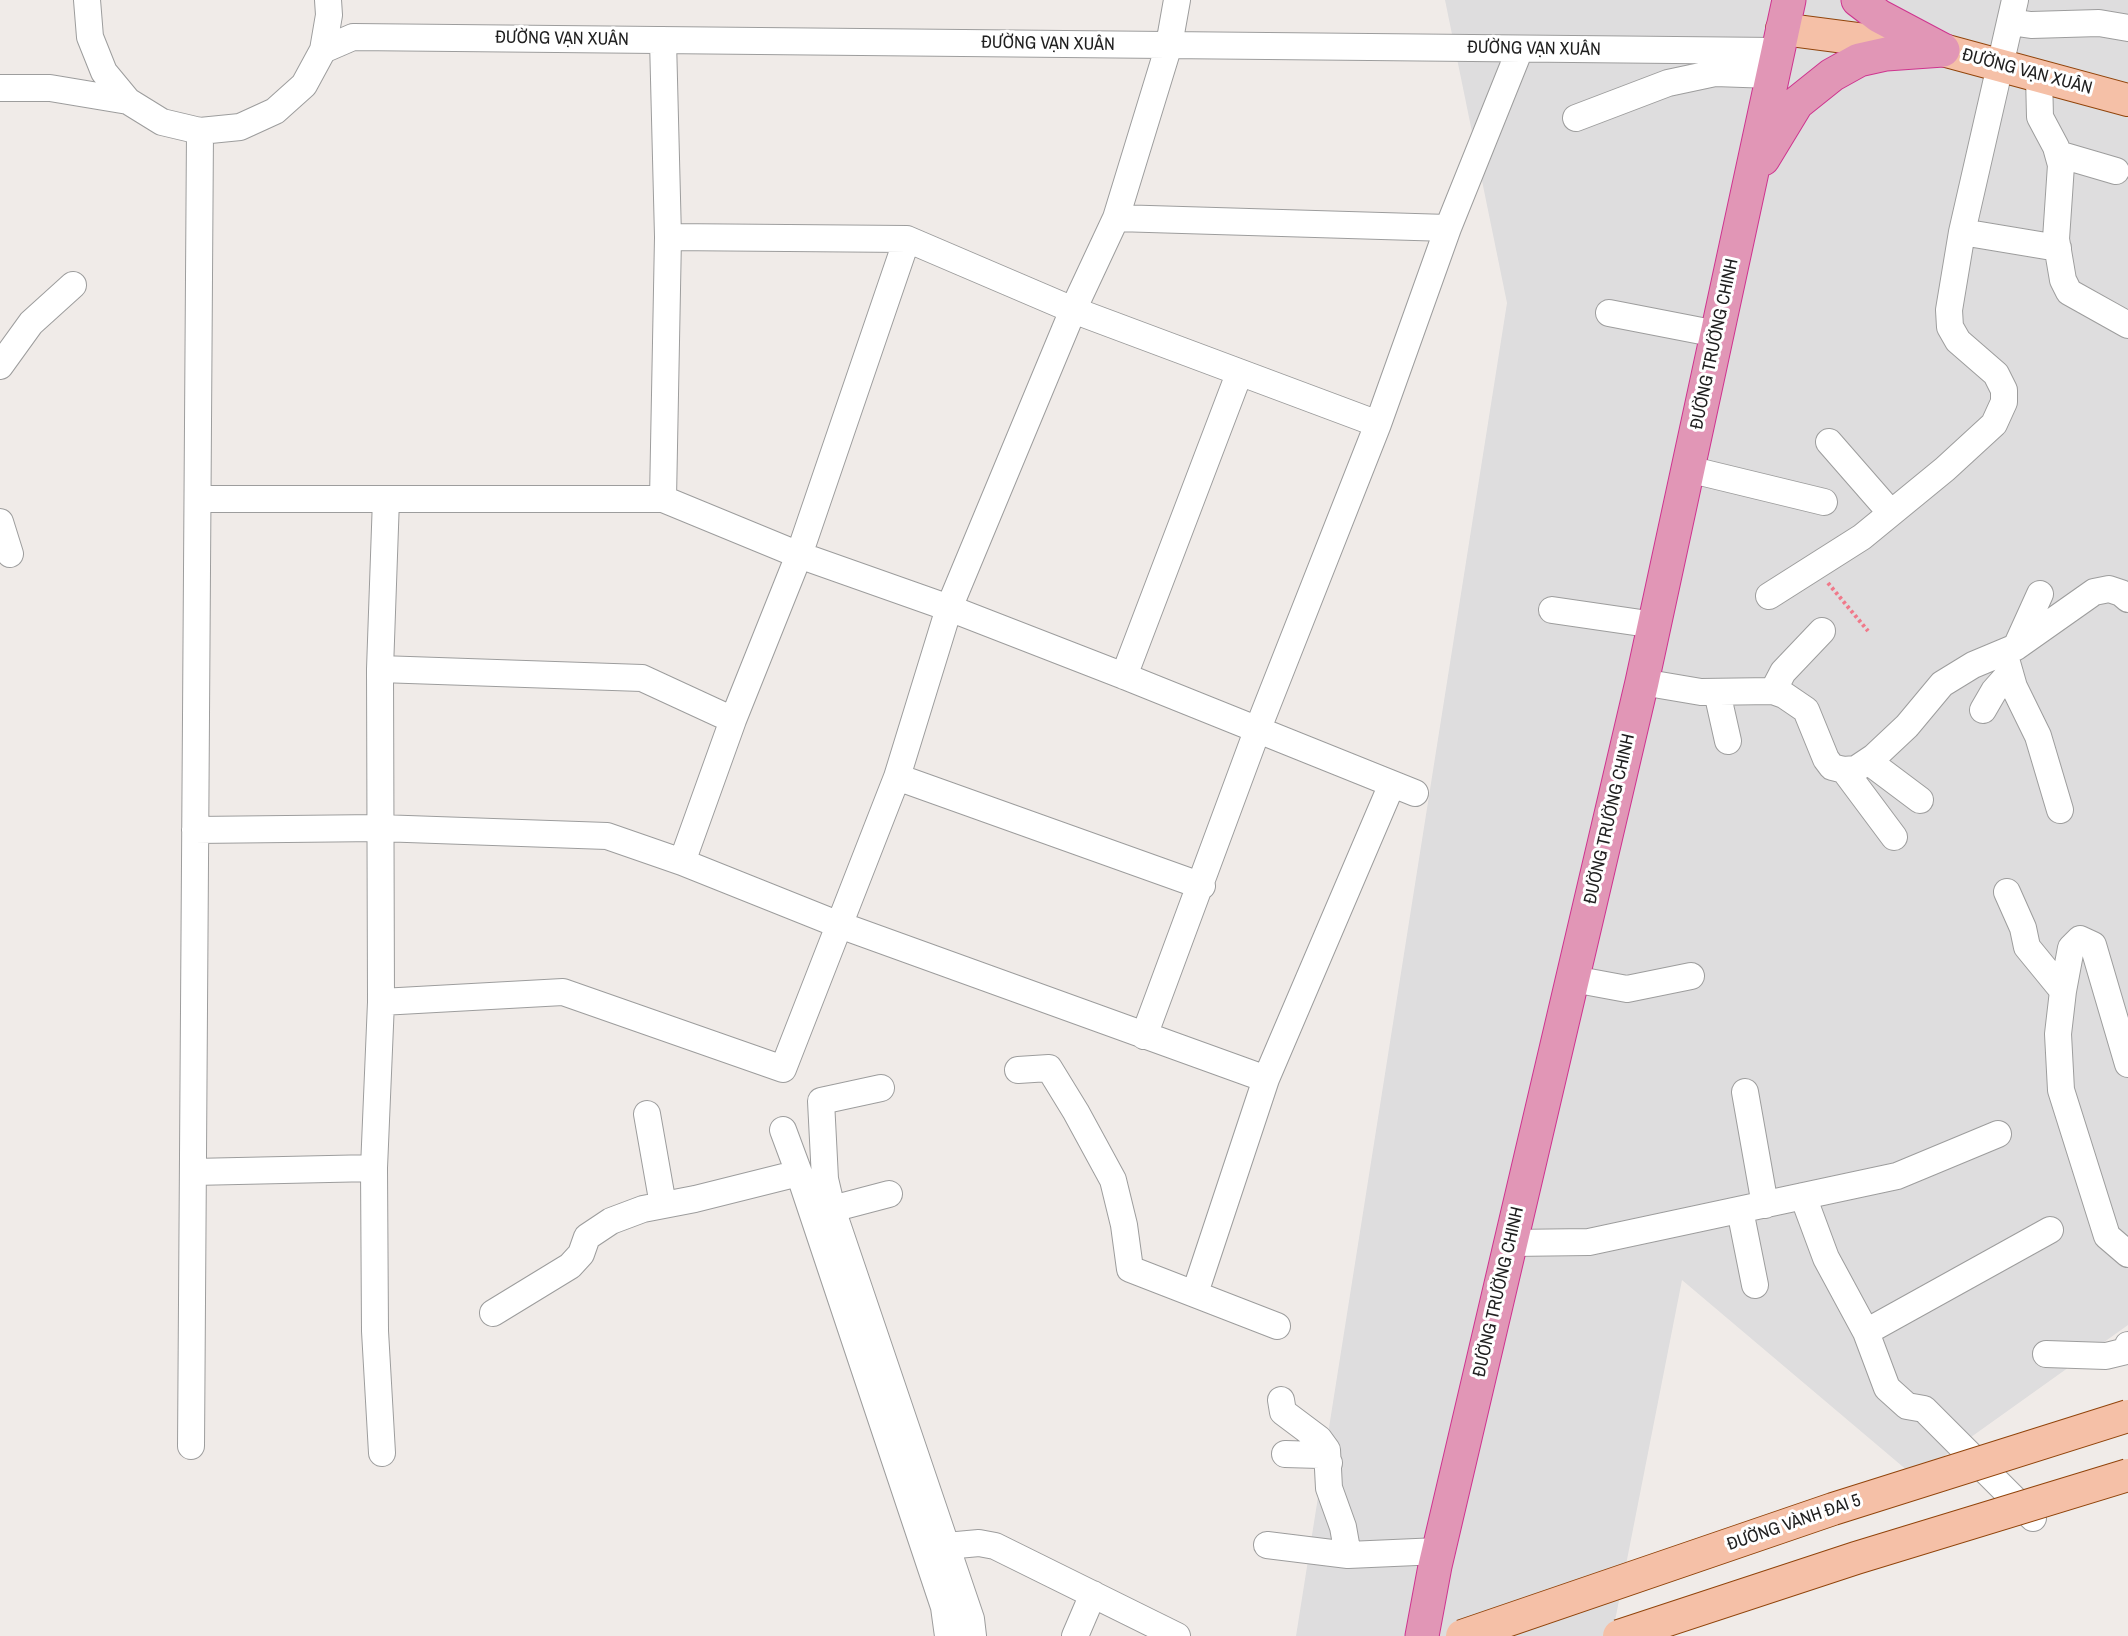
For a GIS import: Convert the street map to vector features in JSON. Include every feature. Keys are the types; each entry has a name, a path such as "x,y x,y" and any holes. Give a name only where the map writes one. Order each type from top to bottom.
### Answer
{"highway":[{"path":"1858,0 1879,16 1943,50"},
{"name":"ĐƯỜNG TRƯỜNG CHINH","path":"1422,1636 1439,1551 1655,625 1780,39"},
{"path":"1749,184 1797,104 1832,75 1859,60 1877,56 1943,50"}],"main road":[{"name":"ĐƯỜNG VẠN XUÂN","path":"1780,39 1943,50 2128,100"},
{"name":"ĐƯỜNG VÀNH ĐAI 5","path":"1462,1636 1833,1509 2128,1416"},
{"path":"1619,1636 1856,1558 2128,1475"}],"street":[{"path":"87,0 90,37 104,72 128,101 162,122 200,131 240,127 275,111 304,85 323,50 329,15 328,0"},
{"path":"381,1002 563,992 783,1069 837,924 897,777 949,609 1074,310 1116,219 1169,45 1177,0"},
{"path":"1769,596 1862,537 1994,424 2004,402 2004,390 1996,374 1958,341 1950,327 1949,310 1962,232 2012,11 2031,25 2099,23 2128,28"},
{"name":"ĐƯỜNG VẠN XUÂN","path":"323,50 352,37 1520,49 1780,39"},
{"path":"1576,118 1668,83 1715,73 1780,39"},
{"path":"663,40 668,237 663,499"},
{"path":"1144,1036 1202,886 1257,731 1378,424 1448,228 1520,49"},
{"path":"2039,76 2040,117 2061,165 2058,248 2063,280 2068,292 2128,325"},
{"path":"0,88 50,88 128,101"},
{"path":"191,1446 200,131"},
{"path":"2058,154 2116,171"},
{"path":"1116,219 1448,228"},
{"path":"1962,232 2058,248"},
{"path":"668,237 907,239 1074,310 1239,374 1378,424"},
{"path":"682,862 734,720 799,555 907,239"},
{"path":"0,366 31,323 73,285"},
{"path":"1609,313 1717,334"},
{"path":"1124,676 1239,374"},
{"path":"1829,442 1891,513"},
{"path":"1688,469 1824,502"},
{"path":"198,499 663,499 799,555 1124,676 1403,789 1266,1079 1195,1293"},
{"path":"382,1453 375,1331 374,1168 381,1002 380,669 386,499"},
{"path":"0,522 10,554"},
{"path":"1642,682 1717,692 1773,691 1784,694 1806,710 1826,759 1832,767 1844,770 1856,769 1907,726 1942,684 1973,665 2010,657 2094,592 2109,589 2121,593 2128,599"},
{"path":"1983,710 2040,594"},
{"path":"1552,610 1655,625"},
{"path":"1773,691 1784,672 1822,631"},
{"path":"2010,657 2038,736 2060,810"},
{"path":"380,669 642,678 734,720"},
{"path":"1717,692 1728,741"},
{"path":"1868,761 1920,800"},
{"path":"1844,770 1894,837"},
{"path":"897,777 1202,886"},
{"path":"195,830 379,828 607,836 682,862 837,924 1266,1079"},
{"path":"2007,892 2024,928 2027,947 2063,991"},
{"path":"2128,1064 2092,945 2080,939 2071,948 2063,991 2058,1034 2061,1090 2107,1236 2128,1254"},
{"path":"1573,979 1627,989 1691,976"},
{"path":"1018,1070 1049,1068 1077,1112 1113,1180 1124,1225 1130,1269 1277,1326"},
{"path":"881,1088 821,1101 825,1179 832,1209 971,1619 973,1636"},
{"path":"1745,1092 1753,1208 1755,1285"},
{"path":"647,1114 663,1205"},
{"path":"783,1130 944,1607 948,1636"},
{"path":"1511,1243 1589,1242 1897,1176 1998,1134"},
{"path":"193,1172 374,1168"},
{"path":"493,1313 570,1266 581,1254 587,1238 597,1228 643,1209 799,1173"},
{"path":"832,1209 889,1194"},
{"path":"1803,1196 1826,1258 1866,1332 1887,1388 1907,1406 1924,1409 2034,1520"},
{"path":"1866,1332 2050,1230"},
{"path":"2046,1354 2106,1356 2127,1349"},
{"path":"1281,1400 1283,1412 1319,1439 1327,1450 1329,1488 1343,1527 1348,1555"},
{"path":"1285,1454 1320,1455 1329,1463"},
{"path":"946,1546 979,1543 995,1546 1177,1636"},
{"path":"1267,1545 1348,1555 1439,1551"},
{"path":"1075,1636 1093,1594"}],"path":[{"path":"1814,567 1868,631"}],"shaded area":[{"path":"1445,0 2128,0 2128,1325 1915,1477 1682,1280 1612,1636 1296,1636 1507,303"}]}
